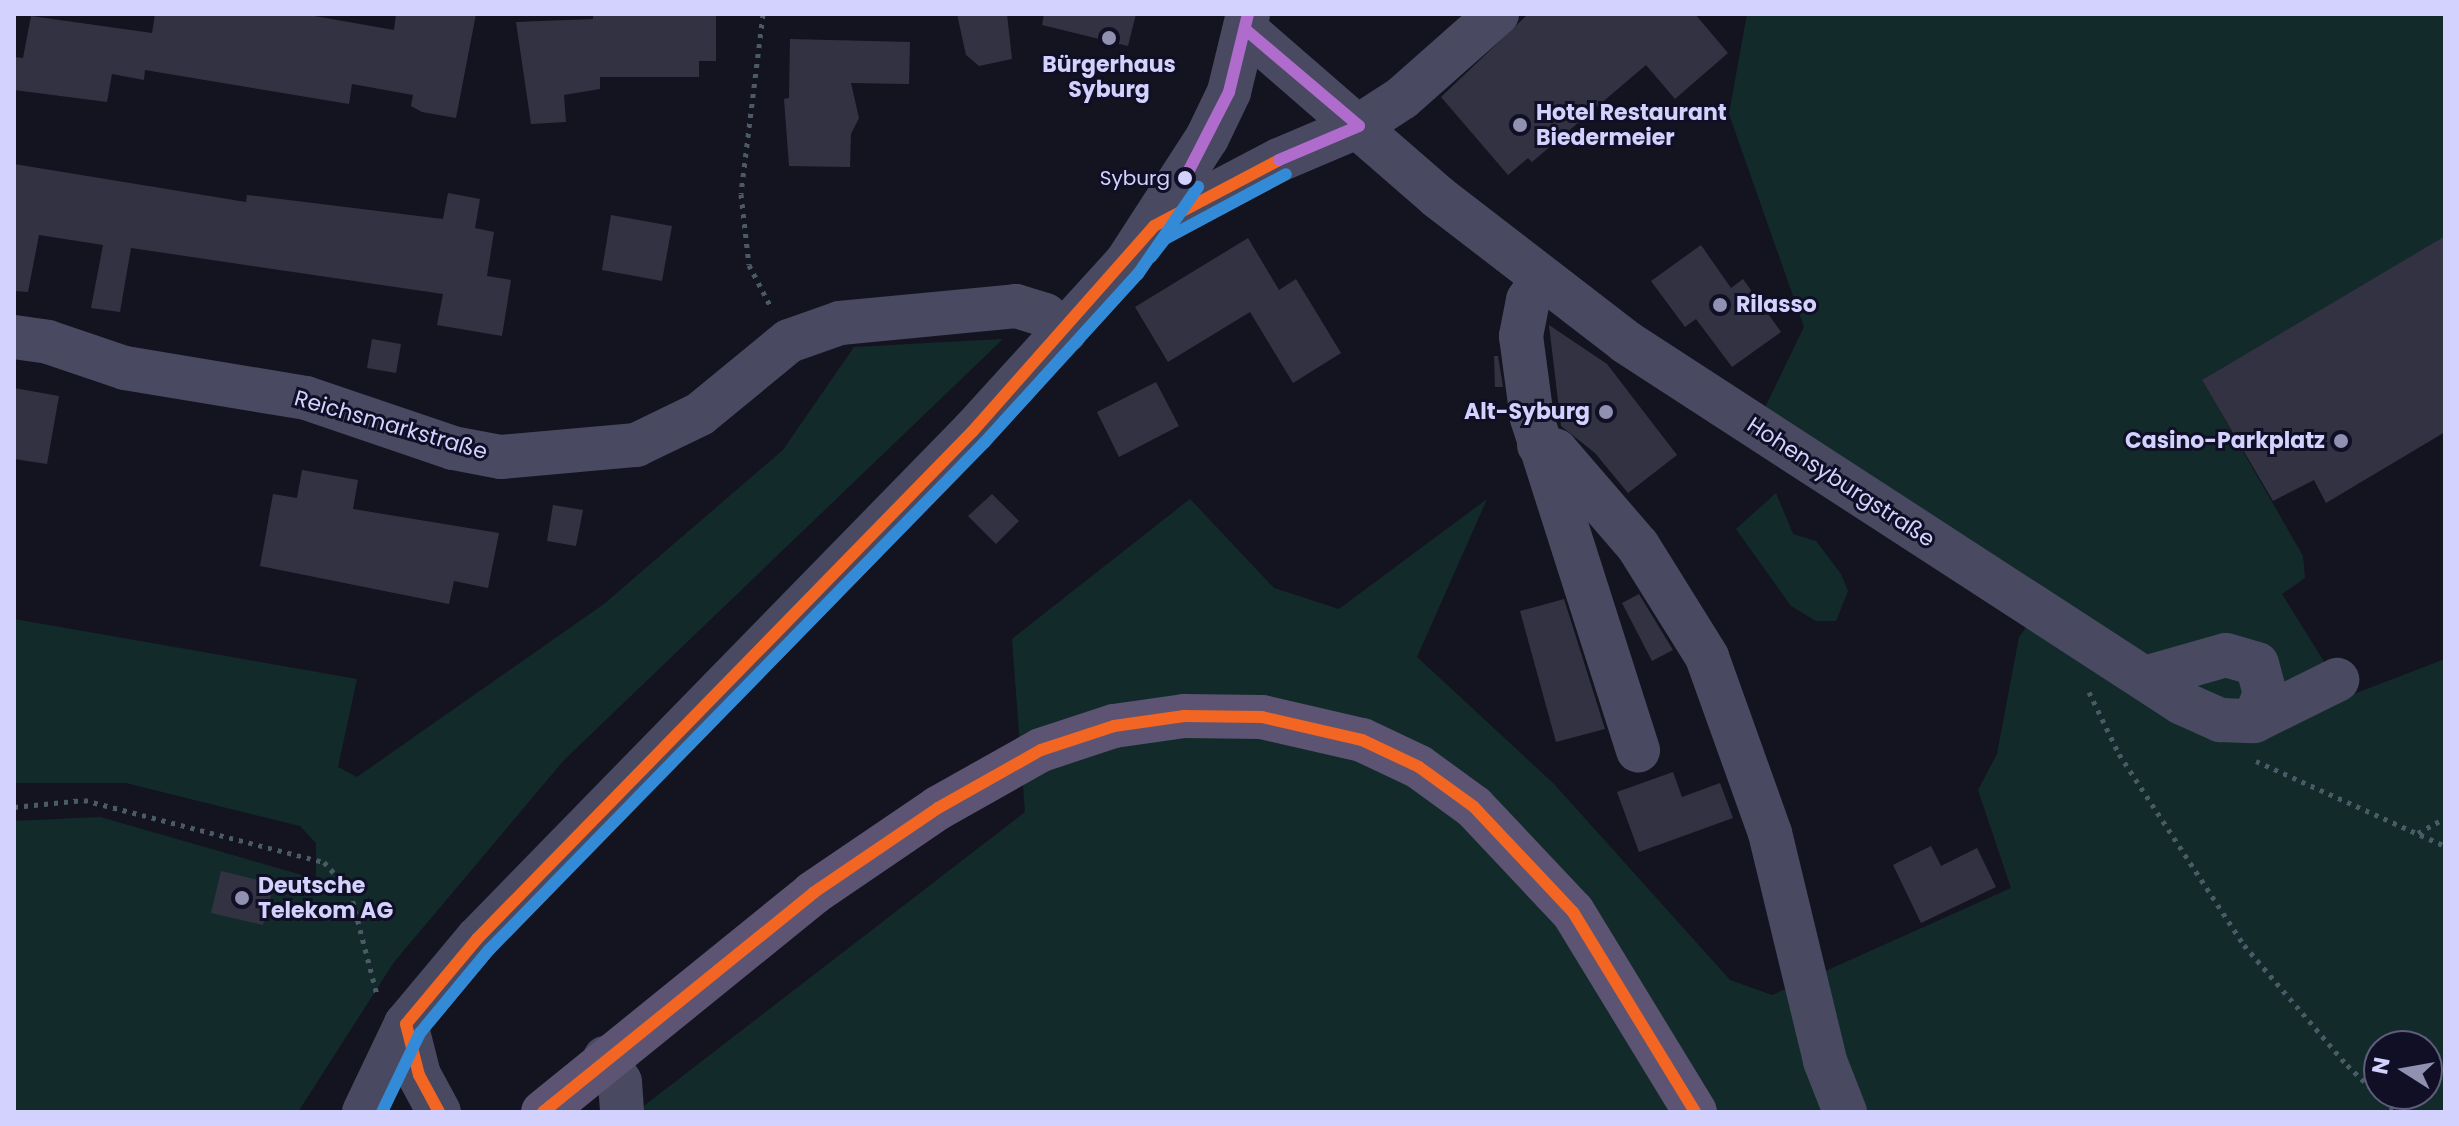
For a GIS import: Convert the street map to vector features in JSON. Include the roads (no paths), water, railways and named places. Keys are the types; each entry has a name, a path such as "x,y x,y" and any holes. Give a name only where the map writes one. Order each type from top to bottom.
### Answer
{"main road":[{"path":"543,1112 605,1058 813,893 938,808 1041,750 1114,726 1184,716 1262,717 1362,740 1419,767 1474,807 1573,912 1695,1112"}],"street":[{"path":"1359,126 1402,98 1497,14"},
{"name":"Hohensyburgstraße","path":"364,1112 385,1061 406,1024 477,939 1065,331 1154,226 1207,138 1229,92 1247,22 1438,197 1626,342 2145,678 2220,720 2254,721"},
{"name":"Hohensyburgstraße","path":"1154,226 1279,160 1359,126"},
{"path":"1542,278 1528,300 1521,336 1539,445 1638,750"},
{"name":"Reichsmarkstraße","path":"14,337 48,342 125,368 306,398 453,448 501,457 636,445 700,414 789,341 840,323 1016,306 1045,315 1065,331"},
{"path":"1539,445 1556,451 1638,546 1707,657 1770,833 1825,1061 1845,1112"},
{"path":"2145,678 2226,655 2257,664 2265,693 2254,721"},
{"path":"2254,721 2337,680"},
{"path":"406,1024 419,1075 439,1112"},
{"path":"605,1058 620,1082 622,1112"},
{"path":"385,1061 392,1112"}],"place":[{"name":"Bürgerhaus Syburg","path":"1109,38"},
{"name":"Hotel Restaurant Biedermeier","path":"1520,125"},
{"name":"Syburg","path":"1185,178"},
{"name":"Rilasso","path":"1720,305"},
{"name":"Alt-Syburg","path":"1606,412"},
{"name":"Casino-Parkplatz","path":"2341,441"},
{"name":"Deutsche Telekom AG","path":"242,898"}]}
